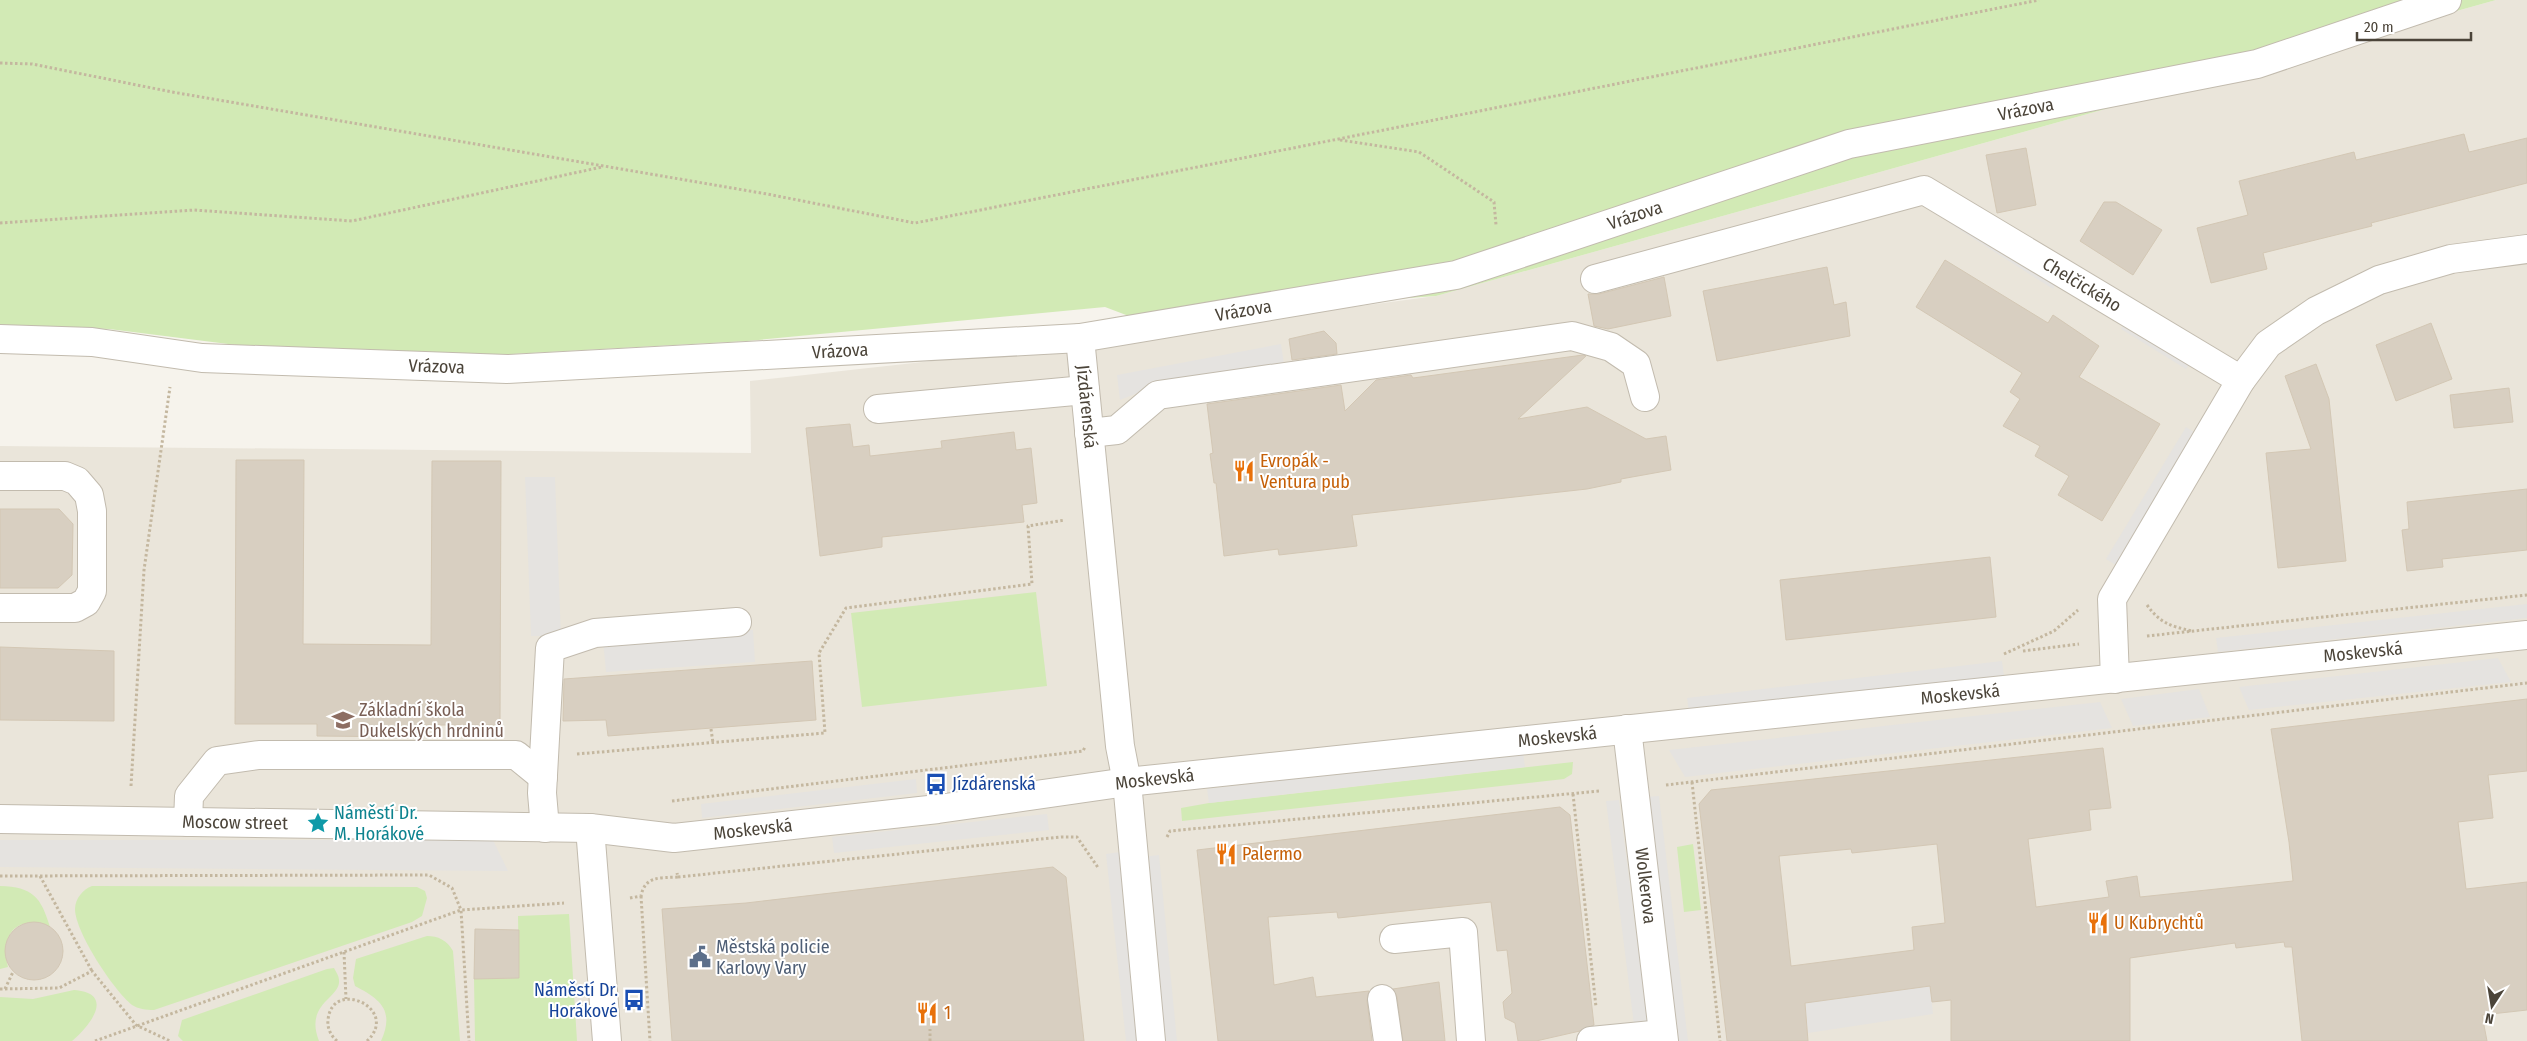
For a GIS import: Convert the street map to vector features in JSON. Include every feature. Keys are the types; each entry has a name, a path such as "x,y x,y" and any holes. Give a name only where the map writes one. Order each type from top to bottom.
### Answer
{"street":[{"name":"Vrázova","path":"0,339 92,342 202,358 508,369 1080,338 1456,275 1849,144 2257,64 2447,0"},
{"name":"Chelčického","path":"1595,279 1924,190 2241,380"},
{"path":"2115,679 2112,599 2241,380 2268,344 2316,311 2379,280 2451,259 2527,249"},
{"path":"1089,433 1117,430 1158,395 1572,336 1611,347 1636,364 1645,397"},
{"name":"Jízdárenská","path":"1080,338 1120,746 1127,782 1151,1041"},
{"path":"878,409 1085,390"},
{"path":"0,476 64,476 77,481 89,495 92,511 92,590 86,602 76,608 0,608"},
{"path":"545,828 544,766 550,648 595,633 737,622"},
{"name":"Moskevská","path":"590,828 674,838 938,809 1127,782 2527,635"},
{"name":"Wolkerova","path":"1627,729 1664,1038"},
{"path":"188,822 189,796 217,761 259,755 516,756 544,766"},
{"name":"Moscow street","path":"0,819 590,828"},
{"path":"590,828 607,1041"},
{"path":"1394,939 1463,932 1471,1041"},
{"path":"1382,999 1388,1041"},
{"path":"1596,1040 1664,1038"}],"path":[{"path":"0,63 32,64 172,92 605,166 915,223 2039,0"},
{"path":"1337,140 1419,152 1494,202 1498,261"},
{"path":"0,223 194,210 352,221 605,166"},
{"path":"131,787 144,570 175,354"},
{"path":"544,766 713,743 825,733 819,653 846,608 1032,584 1028,526 1073,518"},
{"path":"2146,604 2158,619 2176,627 2195,631 2527,595"},
{"path":"2004,654 2054,631 2082,607"},
{"path":"1165,843 1170,831 1692,782 2527,683"},
{"path":"711,729 713,743"},
{"path":"672,801 1083,751 1087,743"},
{"path":"1692,782 1720,1041"},
{"path":"1573,794 1596,1040"},
{"path":"678,877 1060,837 1077,837 1100,870"},
{"path":"0,876 429,876 452,888 461,910 469,1041"},
{"path":"40,876 92,971 136,1025 170,1041"},
{"path":"641,896 650,1041"},
{"path":"95,1041 461,910 596,901"},
{"path":"344,952 346,999"},
{"path":"0,989 60,988 92,971"},
{"path":"5,989 13,972"},
{"path":"336,1041 332,1038 327,1022 332,1008 346,999 361,1001 373,1011 376,1026 373,1034 367,1041"},
{"path":"930,1029 930,1041"}],"shaded area":[{"path":"2496,0 2527,0 2527,1041 0,1041 0,446 751,453 750,381 1022,351 1436,296"},
{"path":"1957,210 2061,276 2053,289 1949,223"},
{"path":"2127,319 2193,359 2186,369 2121,329"},
{"path":"1281,344 1284,364 1160,384 1120,400 1117,375"},
{"path":"2186,427 2199,435 2119,567 2106,559"},
{"path":"525,477 555,477 561,636 531,636"},
{"path":"2527,604 2527,618 2218,652 2216,638"},
{"path":"753,630 755,662 606,672 603,640"},
{"path":"2498,658 2511,682 2249,710 2239,687"},
{"path":"2002,661 2004,676 1689,712 1687,698"},
{"path":"2199,689 2210,717 2133,726 2121,699"},
{"path":"2100,702 2112,728 1685,777 1669,750"},
{"path":"1523,752 1525,767 1209,803 1207,789"},
{"path":"916,779 917,793 702,818 701,804"},
{"path":"1659,796 1688,1041 1674,1041 1646,797"},
{"path":"1619,800 1650,1041 1636,1041 1606,801"},
{"path":"1047,814 1049,830 834,853 832,837"},
{"path":"0,840 493,840 508,871 0,867"},
{"path":"1120,852 1140,1041 1126,1041 1106,854"},
{"path":"1159,855 1177,1041 1161,1041 1143,857"},
{"path":"1930,986 1933,1014 1808,1033 1805,1003"}],"green space":[{"path":"0,0 2496,0 1436,296 1134,318 1105,307 747,341 494,355 300,353 109,329 0,325"},
{"path":"1036,592 1047,686 862,707 851,613"},
{"path":"1573,762 1572,774 1564,779 1182,821 1181,808 1209,803"},
{"path":"1693,844 1701,910 1684,912 1677,847"},
{"path":"0,886 20,889 34,896 43,908 50,927 28,923 20,925 13,930 6,945 8,967 0,969"},
{"path":"92,886 417,887 425,891 427,898 422,916 412,922 151,1010 134,1006 124,998 106,975 81,932 75,905 80,895"},
{"path":"569,914 577,1041 475,1041 474,979 519,978 518,916"},
{"path":"427,936 442,939 453,951 460,1041 381,1041 385,1030 386,1013 378,1001 355,986 353,978 356,959"},
{"path":"334,968 339,978 338,986 319,1010 316,1018 319,1041 183,1041 178,1036 182,1020"},
{"path":"74,990 87,992 94,997 97,1004 92,1019 72,1041 0,1041 0,997 33,999"}],"building":[{"path":"2464,134 2469,152 2527,138 2527,183 2371,223 2372,226 2263,253 2267,269 2211,283 2197,228 2248,215 2239,181 2354,152 2356,160"},
{"path":"2026,148 2036,205 1997,213 1986,155"},
{"path":"2104,202 2116,202 2162,230 2133,275 2080,241"},
{"path":"1945,260 2048,323 2053,315 2099,346 2079,377 2160,424 2102,521 2058,495 2069,476 2035,456 2040,446 2003,426 2020,399 2010,392 2022,373 1916,307"},
{"path":"1827,267 1834,305 1846,302 1850,336 1717,361 1703,291"},
{"path":"1664,277 1671,316 1608,329 1594,326 1588,294 1599,294"},
{"path":"2431,323 2452,379 2396,401 2376,345"},
{"path":"1324,331 1336,343 1337,354 1292,360 1289,339"},
{"path":"1586,356 1518,419 1587,407 1646,439 1666,436 1671,470 1621,479 1621,482 1587,489 1352,515 1357,546 1279,555 1278,549 1224,556 1216,483 1214,483 1210,454 1213,453 1207,404 1341,385 1345,411 1376,380 1411,375 1413,378"},
{"path":"2316,364 2329,399 2346,561 2278,568 2266,453 2311,449 2285,376"},
{"path":"2509,388 2513,422 2454,428 2450,395"},
{"path":"850,424 853,447 869,445 870,456 942,448 941,441 1014,432 1016,450 1031,448 1037,503 1022,505 1024,522 882,537 882,547 820,556 806,428"},
{"path":"236,460 304,460 303,644 431,645 432,461 501,461 500,725 417,725 418,737 317,736 317,724 235,724"},
{"path":"2527,489 2527,550 2442,559 2443,567 2407,571 2402,530 2409,529 2407,502"},
{"path":"0,509 59,509 73,524 72,575 58,588 0,588"},
{"path":"1990,557 1996,617 1786,640 1780,580"},
{"path":"0,647 114,651 114,721 0,720"},
{"path":"812,661 816,720 608,736 606,720 563,721 564,679"},
{"path":"2527,699 2527,771 2488,775 2493,818 2458,822 2466,889 2527,882 2527,1010 2482,1015 2487,1041 2302,1041 2292,947 2285,947 2284,942 2236,948 2235,943 2130,958 2130,1041 1951,1041 1951,1000 1932,1002 1930,986 1805,1003 1808,1041 1727,1041 1699,804 1711,790 2103,748 2111,808 2089,810 2091,830 2028,839 2036,907 2109,897 2106,881 2137,876 2140,897 2293,881 2289,842 2271,729","holes":["1937,844 1945,923 1912,927 1914,950 1791,966 1779,856 1851,849 1852,853"]},
{"path":"1560,807 1570,815 1594,1025 1580,1031 1536,1041 1518,1041 1515,1023 1505,1018 1503,1002 1512,993 1507,950 1497,951 1491,902 1338,918 1337,912 1268,917 1274,985 1313,977 1316,997 1369,991 1367,1001 1372,1041 1218,1041 1197,850"},
{"path":"1053,867 1066,877 1084,1041 672,1041 662,909 746,903"},
{"path":"28,922 40,922 55,930 63,945 63,957 55,972 40,980 28,980 13,972 5,957 5,945 13,930"},
{"path":"475,929 519,930 519,978 474,979"},
{"path":"1439,982 1445,1041 1403,1041 1397,997 1393,989"}],"place":[{"name":"Evropák - Ventura pub","path":"1244,471"},
{"name":"Základní škola Dukelských hrdninů","path":"343,720"},
{"name":"Jízdárenská","path":"936,784"},
{"name":"Náměstí Dr. M. Horákové","path":"318,823"},
{"name":"Palermo","path":"1226,854"},
{"name":"U Kubrychtů","path":"2098,923"},
{"name":"Městská policie Karlovy Vary","path":"700,957"},
{"name":"Náměstí Dr. Horákové","path":"634,1000"},
{"name":"1","path":"927,1013"}]}
